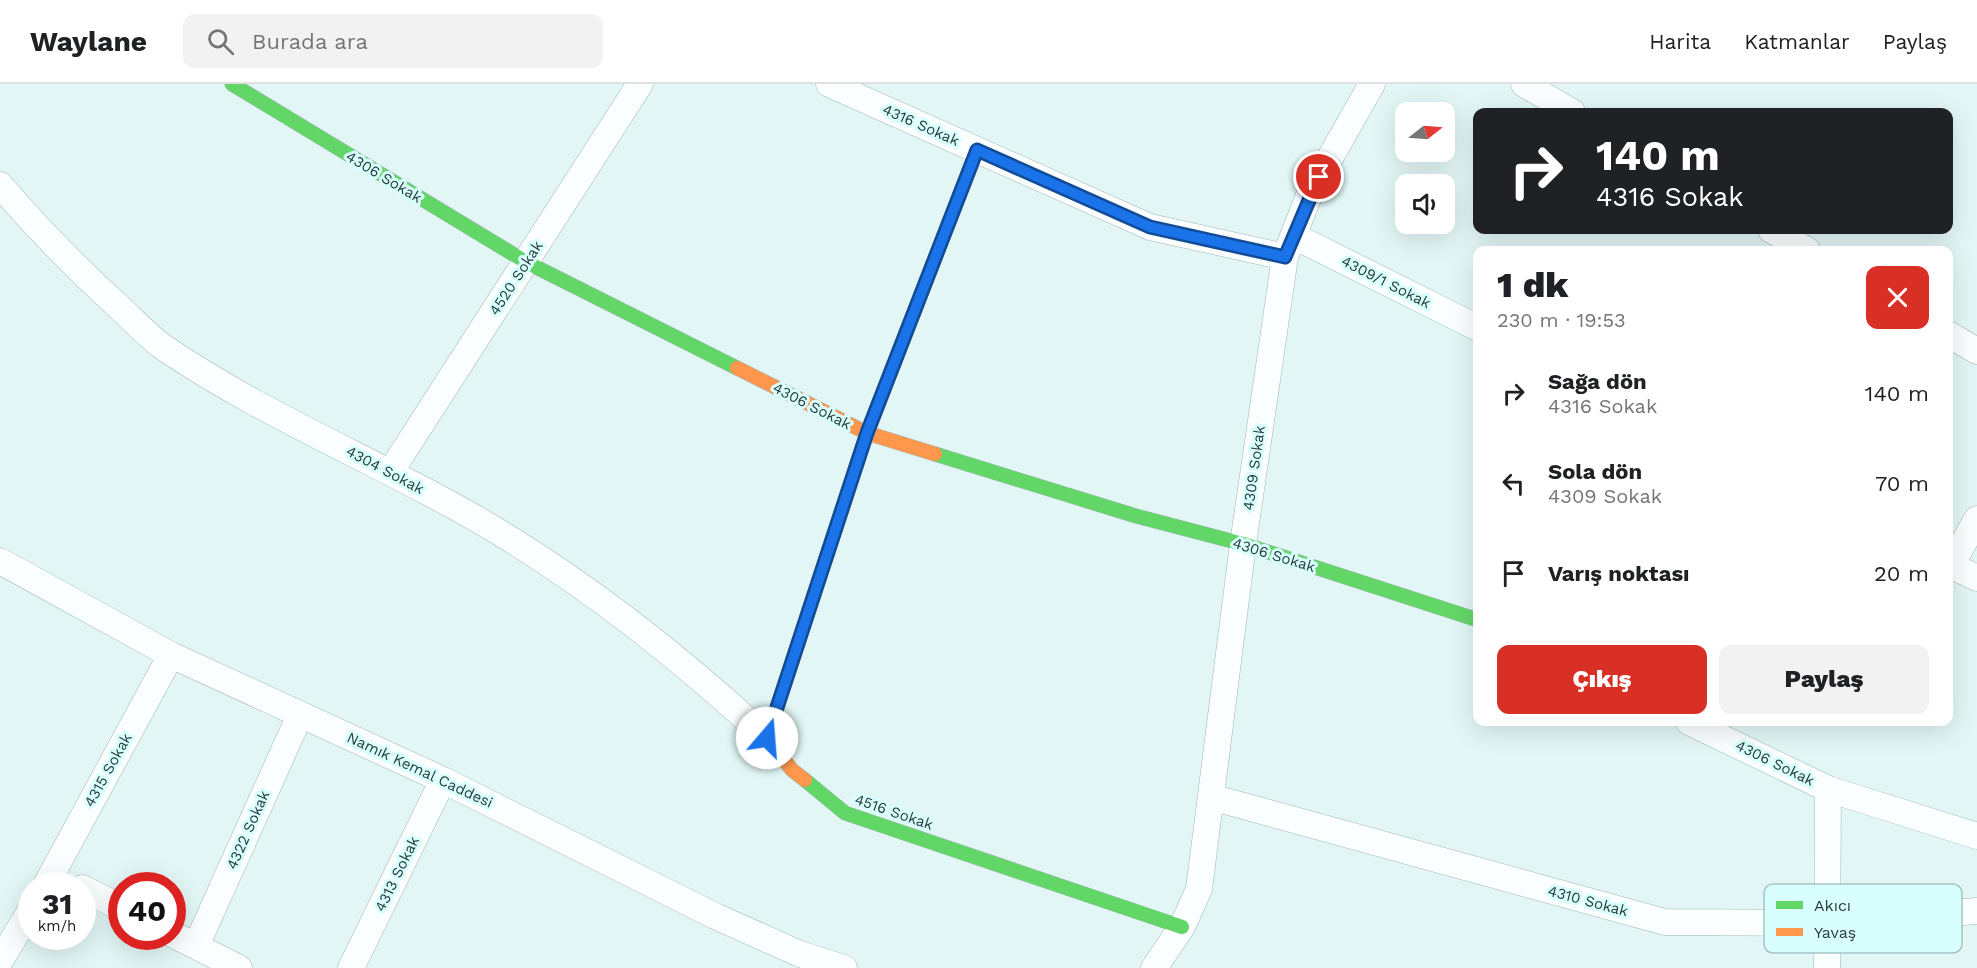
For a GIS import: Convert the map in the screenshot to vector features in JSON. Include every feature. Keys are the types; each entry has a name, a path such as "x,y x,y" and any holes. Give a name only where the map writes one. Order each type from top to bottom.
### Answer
{"street":[{"name":"4306 Sokak","path":"232,84 526,262 867,433 1136,516 1243,544 1473,619"},
{"name":"4520 Sokak","path":"392,471 640,84"},
{"name":"4316 Sokak","path":"829,84 1150,227 1289,247"},
{"name":"4309 Sokak","path":"1154,968 1182,927 1199,889 1243,544 1289,247 1310,193 1372,84"},
{"path":"1524,84 1565,108"},
{"path":"767,738 867,433 977,150"},
{"name":"4304 Sokak","path":"5,191 84,275 161,345 262,407 392,471 503,535 621,616 731,705 767,738"},
{"path":"1778,234 1800,246"},
{"name":"4309/1 Sokak","path":"1289,247 1473,326"},
{"path":"1953,337 1977,351"},
{"path":"1953,560 1977,519"},
{"name":"Namık Kemal Caddesi","path":"0,561 171,656 443,780 715,916 796,961 844,968"},
{"path":"1953,566 1977,578"},
{"name":"4315 Sokak","path":"53,872 171,656"},
{"name":"4322 Sokak","path":"196,946 300,715"},
{"name":"4306 Sokak","path":"1697,726 1828,789 1827,884"},
{"name":"4516 Sokak","path":"767,738 792,770 845,813 1182,927"},
{"name":"4313 Sokak","path":"351,968 443,780"},
{"path":"1828,789 1977,836"},
{"name":"4310 Sokak","path":"1210,796 1665,922 1764,923"},
{"name":"4310 Sokak","path":"1962,912 1977,911"},
{"path":"0,961 18,932"},
{"path":"186,941 239,968"}],"traffic: fast":[{"path":"232,84 526,262 737,368"},
{"path":"819,579 867,433 977,150"},
{"path":"935,454 1136,516 1243,544 1473,618"},
{"path":"805,780 845,813 1182,927"}],"traffic: slow":[{"path":"737,368 867,433 935,454"},
{"path":"805,780 792,770 767,738 819,579"}],"route":[{"path":"767,738 867,433 977,150 1150,227 1285,257 1310,193 1319,177"}]}
